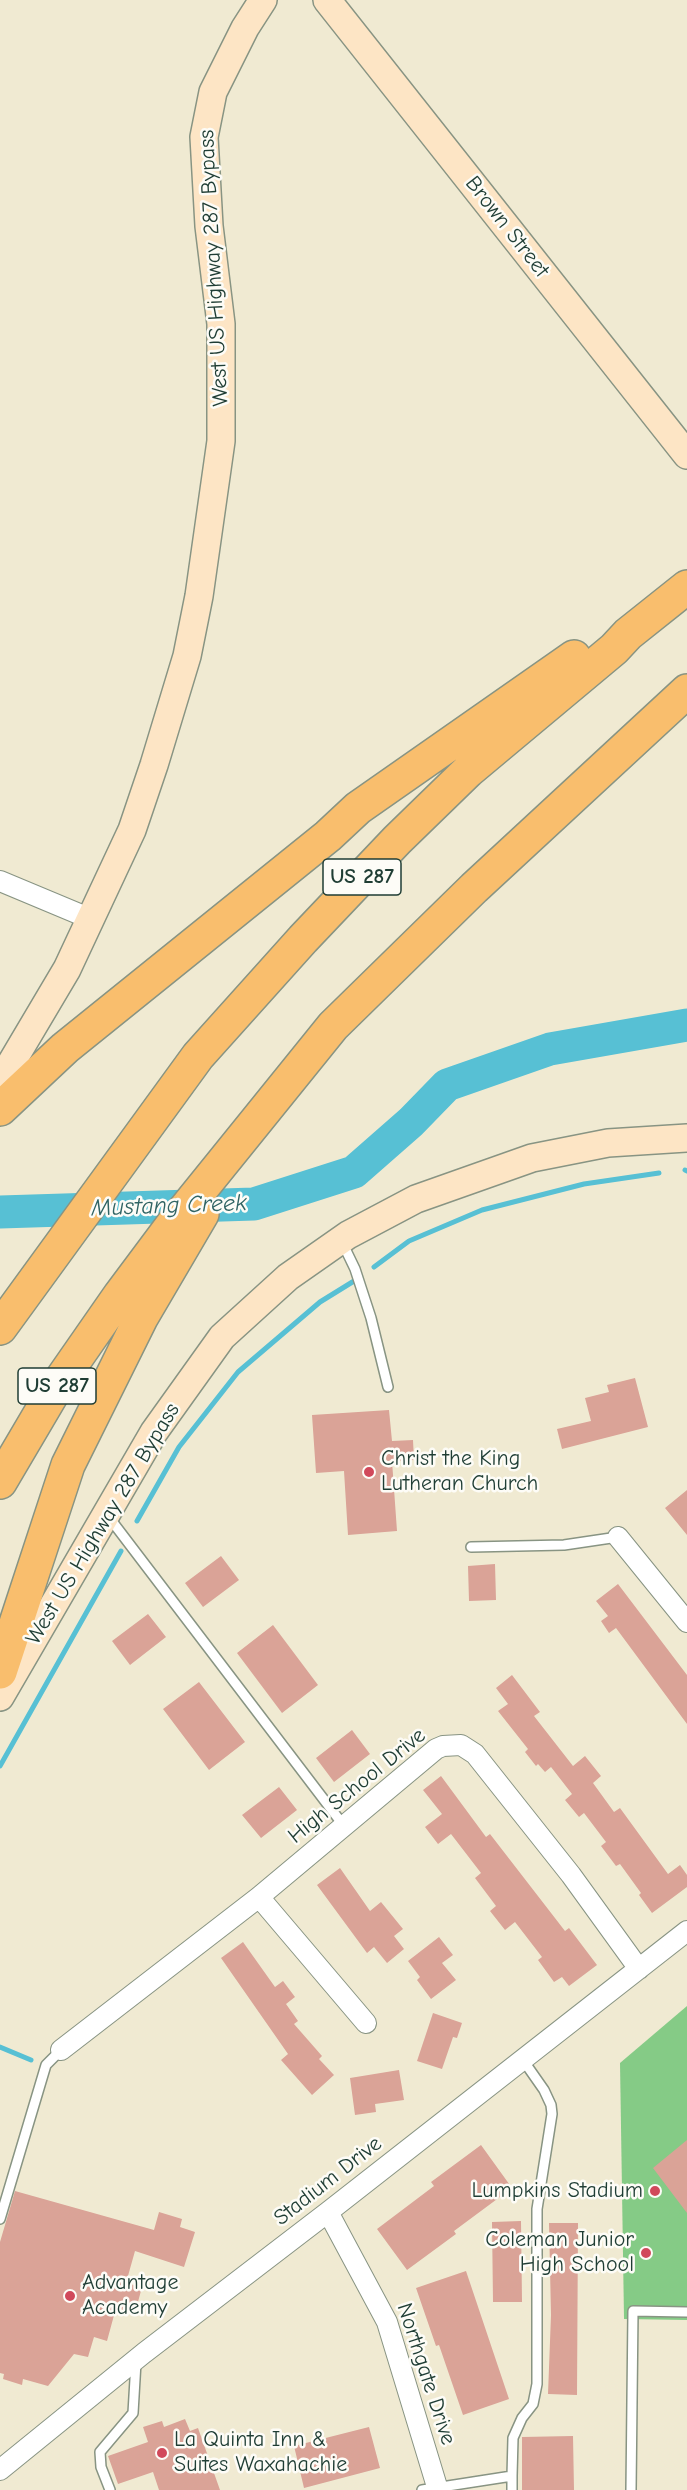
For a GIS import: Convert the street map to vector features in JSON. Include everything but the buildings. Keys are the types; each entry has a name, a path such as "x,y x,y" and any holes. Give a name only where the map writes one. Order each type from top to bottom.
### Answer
{"highway":[{"name":"US 287","path":"6,1318 198,1056 303,939 397,840 468,771 614,649 628,634 687,587"},
{"path":"0,1108 64,1048 319,844 358,808 572,658 628,634"},
{"name":"US 287","path":"0,1482 56,1387 120,1295 173,1224 333,1026 474,888 687,691"},
{"path":"0,1672 68,1465 141,1318 249,1132"}],"main road":[{"name":"West US Highway 287 Bypass","path":"0,1082 68,969 132,830 186,656 199,596 221,441 221,324 208,226 204,137 213,92 245,28 263,0"},
{"name":"Brown Street","path":"327,0 684,452"},
{"name":"West US Highway 287 Bypass","path":"0,1697 154,1432 222,1337 288,1277 341,1240 416,1198 532,1158 608,1143 687,1138"}],"street":[{"path":"0,881 91,919"},
{"path":"618,1537 687,1622"},
{"name":"High School Drive","path":"61,2050 259,1896 442,1746 461,1745 475,1754 571,1875 639,1968"},
{"path":"259,1896 366,2024"},
{"name":"Stadium Drive","path":"0,2470 136,2360 687,1931"},
{"name":"Northgate Drive","path":"328,2212 387,2322 432,2489"}],"lane":[{"path":"341,1240 355,1269 371,1318 388,1387"},
{"path":"107,1514 344,1826"},
{"path":"471,1547 564,1545 618,1537"},
{"path":"0,2218 46,2065 61,2050"},
{"path":"512,2490 513,2438 522,2418 533,2404 537,2384 537,2209 552,2114 551,2105 544,2090 523,2060"},
{"path":"631,2490 633,2311 687,2312"},
{"path":"110,2490 101,2467 100,2452 133,2413 136,2360"},
{"path":"432,2489 512,2476"}],"green space":[{"name":"Lumpkins Stadium","path":"687,2006 687,2320 624,2319 620,2063"}],"waterway":[{"name":"Mustang Creek","path":"0,1212 254,1204 354,1172 411,1122 447,1085 550,1049 687,1025"},
{"path":"374,1267 409,1241 482,1210 584,1184 659,1173"},
{"path":"137,1521 179,1447 238,1372 320,1302 354,1281"},
{"path":"0,1766 121,1551"},
{"path":"0,2047 31,2060"}],"place":[{"name":"Christ the King Lutheran Church","path":"369,1472"},
{"name":"Lumpkins Stadium","path":"655,2191"},
{"name":"Coleman Junior High School","path":"646,2253"},
{"name":"Advantage Academy","path":"70,2296"},
{"name":"La Quinta Inn & Suites Waxahachie","path":"162,2453"}]}
